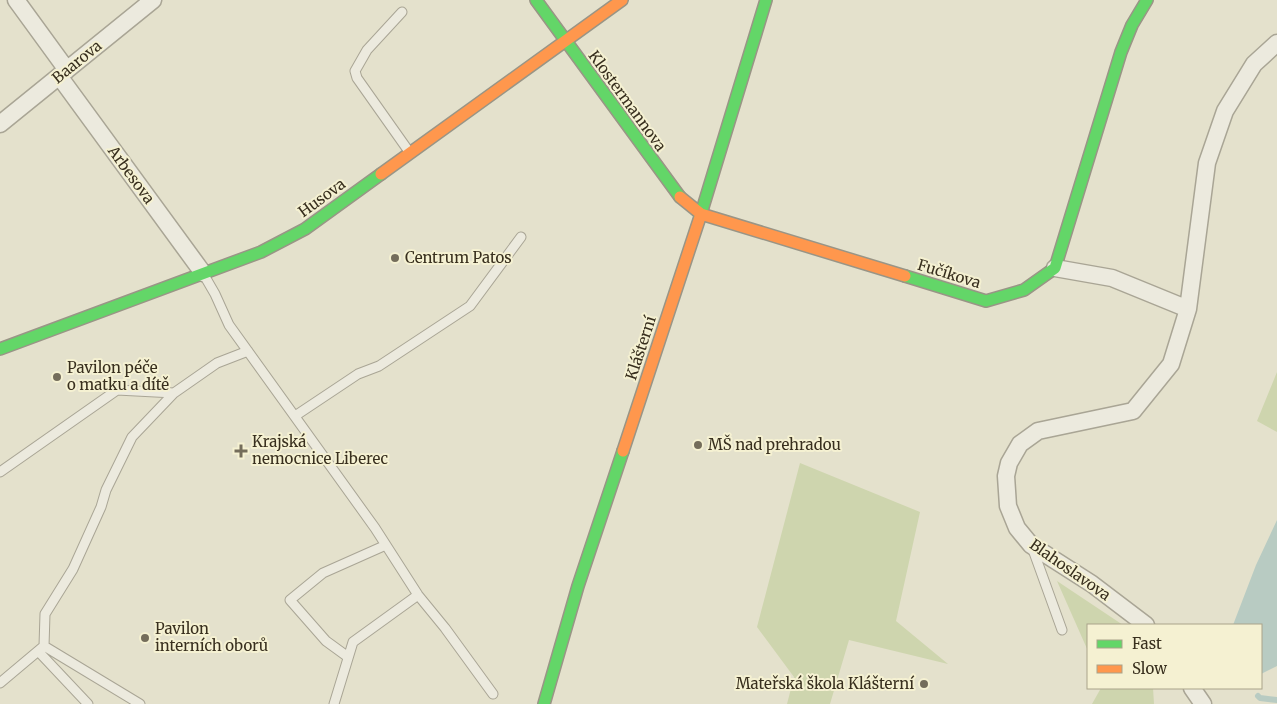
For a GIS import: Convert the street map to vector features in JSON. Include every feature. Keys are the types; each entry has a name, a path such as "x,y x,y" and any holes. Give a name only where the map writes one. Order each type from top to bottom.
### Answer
{"street":[{"name":"Arbesova","path":"16,0 63,73 203,273"},
{"name":"Baarova","path":"0,124 154,0"},
{"name":"Klostermannova","path":"536,0 678,196 700,214"},
{"name":"Husova","path":"0,349 261,252 304,229 622,0"},
{"name":"Klášterní","path":"544,704 578,586 700,214 766,0"},
{"path":"1147,0 1132,25 1121,52 1055,268 1112,278 1188,309"},
{"name":"Blahoslavova","path":"1145,624 1092,584 1031,545 1017,528 1008,506 1006,476 1009,463 1020,444 1038,431 1133,411 1171,364 1188,309 1210,154 1225,111 1254,64 1277,43"},
{"name":"Fučíkova","path":"700,214 986,301 1007,297 1027,289 1042,280 1055,268"},
{"path":"1193,689 1203,704"}],"lane":[{"path":"402,12 367,50 355,71 357,78 410,153"},
{"path":"295,416 358,374 379,366 470,306 521,238"},
{"path":"203,273 216,294 229,325 386,545 418,595 445,628 493,694"},
{"path":"0,683 41,648 44,614 73,569 101,507 106,490 132,437 174,393 218,363 248,351"},
{"path":"0,472 117,390 174,393"},
{"path":"348,657 326,641 290,600 324,573 386,545"},
{"path":"1031,545 1062,630"},
{"path":"334,704 353,642 418,595"},
{"path":"41,648 88,704"},
{"path":"41,648 140,704"}],"green space":[{"path":"1277,372 1277,432 1257,421"},
{"path":"800,463 920,512 896,621 948,664 849,640 830,704 787,704 794,677 757,627"},
{"path":"1057,581 1122,624 1087,624 1087,649"},
{"path":"1100,689 1153,689 1154,704 1092,704"}],"shaded area":[{"path":"1277,520 1277,666 1262,674 1262,624 1233,624 1256,565"}],"waterway":[{"path":"1258,696 1260,698 1277,700"}],"traffic: fast":[{"path":"536,0 680,197"},
{"path":"700,217 766,0"},
{"path":"905,276 986,301 1024,290 1055,268 1121,52 1132,25 1147,0"},
{"path":"0,349 261,252 305,229 381,174"},
{"path":"544,704 578,586 623,451"}],"traffic: slow":[{"path":"381,174 622,0"},
{"path":"680,197 701,214 905,276"},
{"path":"623,451 700,217"}],"place":[{"name":"Centrum Patos","path":"395,258"},
{"name":"Pavilon péče o matku a dítě","path":"57,377"},
{"name":"MŠ nad prehradou","path":"698,445"},
{"name":"Krajská nemocnice Liberec","path":"241,451"},
{"name":"Pavilon interních oborů","path":"145,638"},
{"name":"Mateřská škola Klášterní","path":"924,684"}]}
